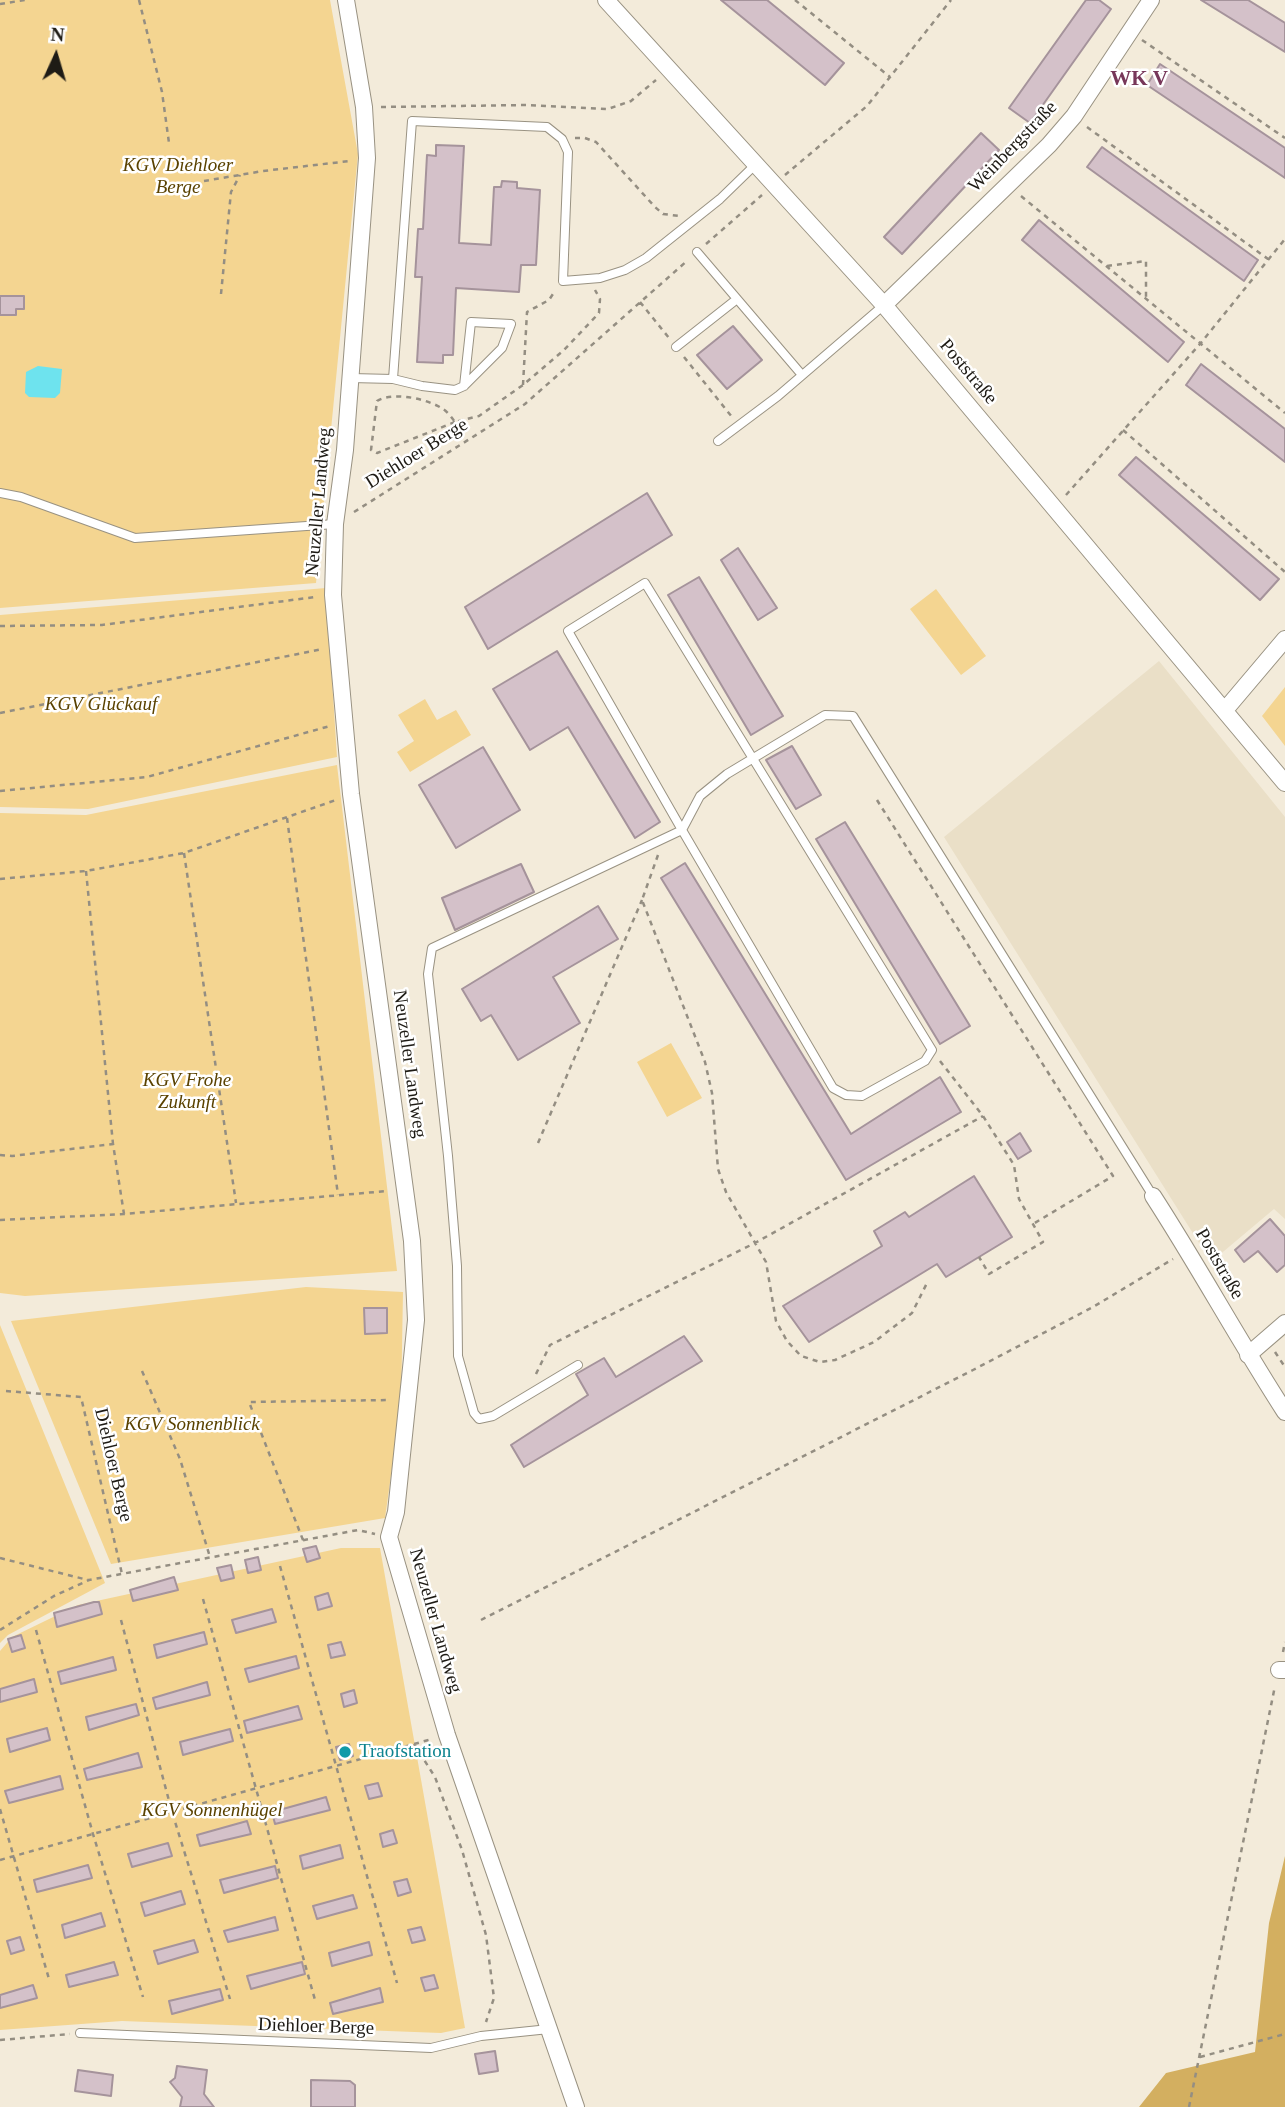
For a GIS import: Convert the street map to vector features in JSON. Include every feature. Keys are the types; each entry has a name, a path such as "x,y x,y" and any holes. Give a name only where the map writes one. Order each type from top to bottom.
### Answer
{"street":[{"name":"Neuzeller Landweg","path":"345,0 364,107 367,158 351,378 335,524 332,595 351,794 405,1189 416,1320 396,1511 388,1537 447,1735 576,2107"},
{"name":"Poststraße","path":"606,0 884,305 1285,783"},
{"name":"Weinbergstraße","path":"884,305 1049,145 1073,116 1151,0"},
{"path":"1225,710 1285,639"},
{"name":"Poststraße","path":"1153,1196 1285,1412"},
{"path":"1248,1355 1285,1323"}],"lane":[{"path":"393,379 412,121 547,127 562,139 568,152 563,281 600,278 625,270 646,258 720,199 755,165"},
{"path":"697,252 802,375"},
{"path":"676,347 737,299"},
{"path":"718,441 802,375 884,305"},
{"path":"351,378 393,379 455,390 464,386 502,348 511,324 471,322 464,386"},
{"path":"0,493 21,497 135,538 335,524"},
{"path":"645,583 751,760 932,1050 925,1061 862,1096 846,1095 834,1088 681,830 568,631 645,583"},
{"path":"578,1365 493,1416 480,1419 474,1413 458,1356 457,1265 428,974 432,948 681,830 700,796 727,774 825,715 853,716 1153,1196"},
{"name":"Diehloer Berge","path":"80,2033 431,2048 481,2036 549,2029"}],"path":[{"path":"0,4 25,0"},
{"path":"139,0 162,92 169,143"},
{"path":"795,0 890,77"},
{"name":"Diehloer Berge","path":"335,524 526,404 773,185 867,106 951,0"},
{"path":"1131,32 1285,138"},
{"path":"364,107 528,104 608,109 631,101 669,70"},
{"path":"1073,116 1269,260"},
{"path":"562,139 585,138 596,142 663,214 696,216"},
{"path":"204,181 367,158"},
{"path":"221,294 231,192 240,175"},
{"path":"1008,185 1285,413"},
{"path":"1055,508 1200,344 1285,239"},
{"path":"1106,267 1146,261 1146,300"},
{"path":"523,385 527,312 549,300 563,281"},
{"path":"640,302 739,425"},
{"path":"1124,430 1285,572"},
{"path":"0,626 102,625 332,595"},
{"path":"0,713 336,646"},
{"path":"0,791 147,777 343,722"},
{"path":"0,878 86,871 184,853 351,794"},
{"path":"877,800 1113,1176 1033,1224"},
{"path":"287,818 338,1195"},
{"path":"538,1143 642,900 663,839"},
{"path":"184,853 236,1203"},
{"path":"86,871 113,1144 124,1214"},
{"path":"642,900 705,1062 712,1093 719,1170 726,1192 766,1262 776,1321 787,1341 801,1356 820,1362 835,1360 874,1342 912,1313 927,1283"},
{"path":"932,1050 983,1116 1014,1165 1019,1199 1043,1242 989,1274 979,1257"},
{"path":"525,1397 551,1345 755,1242 983,1116"},
{"path":"0,1155 12,1156 113,1144"},
{"path":"0,1220 124,1214 405,1189"},
{"path":"481,1620 1021,1345 1093,1307 1188,1250"},
{"path":"142,1371 180,1458 210,1557"},
{"name":"Diehloer Berge","path":"6,1391 82,1397 122,1574"},
{"path":"303,1540 249,1402 407,1400"},
{"path":"0,1630 54,1596 89,1580 358,1530 388,1537"},
{"path":"0,1558 89,1580"},
{"path":"280,1566 397,1983"},
{"path":"202,1599 315,2000"},
{"path":"121,1620 172,1812 230,1999"},
{"path":"36,1630 93,1834 143,1997"},
{"path":"1189,2107 1282,1670"},
{"path":"0,1860 447,1735"},
{"path":"414,1744 435,1777 462,1850 486,1935 494,1998 481,2036"},
{"path":"0,1809 49,1979"},
{"path":"0,2040 80,2033"},
{"path":"1200,2057 1285,2034"}],"shaded area":[{"path":"1159,661 1285,817 1285,1219 1274,1209 1211,1262 944,837"},
{"path":"1285,1856 1285,2107 1139,2107 1166,2073 1255,2052 1269,1923"}],"green space":[{"name":"KGV Diehloer Berge","path":"0,0 330,0 358,154 316,583 0,608"},
{"name":"KGV Glückauf","path":"326,588 337,757 88,809 0,807 0,615"},
{"path":"936,589 986,656 961,675 910,609"},
{"path":"1285,687 1285,746 1262,716"},
{"path":"425,699 437,720 456,710 471,735 410,772 397,752 414,741 398,715"},
{"name":"KGV Frohe Zukunft","path":"337,765 397,1271 25,1296 0,1293 0,813 86,815"},
{"path":"671,1043 702,1098 667,1117 637,1062"},
{"name":"KGV Sonnenblick","path":"306,1287 403,1292 401,1404 385,1518 111,1564 11,1321"},
{"path":"0,1325 105,1583 8,1635 0,1643"},
{"name":"KGV Sonnenhügel","path":"341,1548 380,1548 465,2028 441,2033 122,2021 0,2030 0,1651 12,1637 78,1605"}],"water":[{"path":"38,366 62,369 60,393 55,398 29,397 25,393 26,372"}],"building":[{"path":"721,0 767,0 844,63 825,85"},
{"path":"1086,0 1099,0 1111,9 1030,123 1009,108"},
{"path":"1201,0 1248,0 1285,23 1285,52"},
{"path":"1160,64 1285,148 1285,178 1147,85"},
{"path":"981,133 999,150 902,254 884,237"},
{"path":"436,145 464,146 459,243 491,245 494,187 501,187 502,181 517,182 517,188 540,190 536,265 521,265 519,292 456,288 453,355 443,355 443,363 417,362 422,277 415,277 418,229 423,229 427,155 436,156"},
{"path":"1102,147 1258,260 1244,281 1087,167"},
{"path":"1039,220 1184,342 1168,362 1022,240"},
{"path":"0,296 24,296 24,309 16,309 16,315 0,315"},
{"path":"733,326 762,360 727,389 697,355"},
{"path":"1201,364 1285,429 1285,462 1186,385"},
{"path":"1136,457 1279,579 1260,600 1119,475"},
{"path":"647,493 672,535 488,649 465,607"},
{"path":"738,548 777,608 758,620 721,560"},
{"path":"699,577 783,716 751,735 668,595"},
{"path":"557,651 660,822 635,838 568,727 530,750 493,689"},
{"path":"792,746 821,795 796,809 766,760"},
{"path":"483,747 520,810 456,848 419,785"},
{"path":"845,822 970,1026 940,1044 816,839"},
{"path":"685,863 851,1134 940,1077 961,1112 846,1180 661,878"},
{"path":"521,864 534,892 455,930 442,898"},
{"path":"598,906 618,939 553,977 580,1023 518,1060 491,1015 481,1021 462,989"},
{"path":"1020,1133 1031,1151 1018,1159 1007,1142"},
{"path":"974,1176 1012,1237 946,1277 937,1264 809,1342 783,1306 882,1246 874,1231 905,1212 909,1217"},
{"path":"1270,1219 1285,1236 1285,1265 1277,1272 1258,1251 1244,1262 1235,1250"},
{"path":"364,1308 387,1308 387,1333 365,1334"},
{"path":"684,1336 702,1361 524,1467 511,1445 588,1395 576,1374 604,1358 616,1377"},
{"path":"316,1546 320,1558 307,1562 303,1549"},
{"path":"258,1557 261,1570 248,1573 245,1560"},
{"path":"231,1565 234,1578 221,1581 217,1568"},
{"path":"174,1577 178,1590 133,1601 130,1590"},
{"path":"328,1593 332,1606 318,1610 315,1597"},
{"path":"99,1602 102,1614 57,1627 54,1613"},
{"path":"272,1609 276,1622 236,1633 232,1620"},
{"path":"204,1632 207,1644 157,1658 154,1645"},
{"path":"21,1635 25,1648 12,1652 8,1639"},
{"path":"341,1642 345,1655 331,1658 328,1645"},
{"path":"296,1656 299,1668 249,1682 245,1669"},
{"path":"113,1657 116,1670 61,1684 58,1672"},
{"path":"34,1679 37,1692 0,1702 0,1689"},
{"path":"207,1682 210,1695 156,1709 153,1698"},
{"path":"354,1690 357,1703 344,1707 341,1694"},
{"path":"136,1704 139,1715 89,1730 86,1717"},
{"path":"298,1706 302,1719 247,1733 244,1721"},
{"path":"47,1728 50,1740 10,1752 7,1739"},
{"path":"230,1729 233,1741 183,1755 180,1742"},
{"name":"Traofstation","path":"349,1744 353,1756 340,1760 336,1747"},
{"path":"138,1753 142,1767 87,1780 84,1769"},
{"path":"60,1776 63,1789 9,1803 5,1791"},
{"path":"378,1783 382,1796 369,1799 365,1786"},
{"path":"326,1797 330,1810 275,1824 272,1812"},
{"path":"247,1821 251,1834 200,1846 197,1835"},
{"path":"393,1830 397,1843 383,1847 380,1834"},
{"path":"168,1843 172,1856 132,1867 128,1854"},
{"path":"340,1845 343,1858 303,1869 300,1856"},
{"path":"88,1865 92,1878 37,1892 34,1880"},
{"path":"275,1866 278,1878 224,1893 220,1880"},
{"path":"407,1879 411,1892 398,1896 394,1882"},
{"path":"181,1891 185,1904 145,1916 141,1903"},
{"path":"353,1895 357,1908 317,1919 313,1906"},
{"path":"101,1913 105,1926 65,1938 62,1925"},
{"path":"275,1917 278,1930 228,1942 224,1931"},
{"path":"421,1927 425,1940 412,1943 408,1930"},
{"path":"20,1937 24,1950 11,1954 7,1941"},
{"path":"194,1940 198,1952 158,1964 154,1951"},
{"path":"369,1942 372,1955 332,1966 329,1953"},
{"path":"114,1962 118,1975 69,1987 66,1975"},
{"path":"302,1962 305,1974 251,1989 247,1976"},
{"path":"434,1975 438,1988 425,1991 421,1978"},
{"path":"33,1985 37,1998 0,2008 0,1995"},
{"path":"380,1988 383,2002 333,2014 330,2003"},
{"path":"220,1989 223,2000 172,2014 169,2001"},
{"path":"495,2051 498,2071 479,2074 475,2054"},
{"path":"177,2066 207,2070 204,2094 214,2107 180,2107 182,2097 170,2082 175,2078"},
{"path":"78,2070 113,2075 111,2096 75,2091"},
{"path":"311,2080 350,2081 355,2085 355,2107 311,2107"}],"place":[{"name":"Traofstation","path":"345,1752"}],"district":[{"name":"WK V","path":"1139,80"}]}
